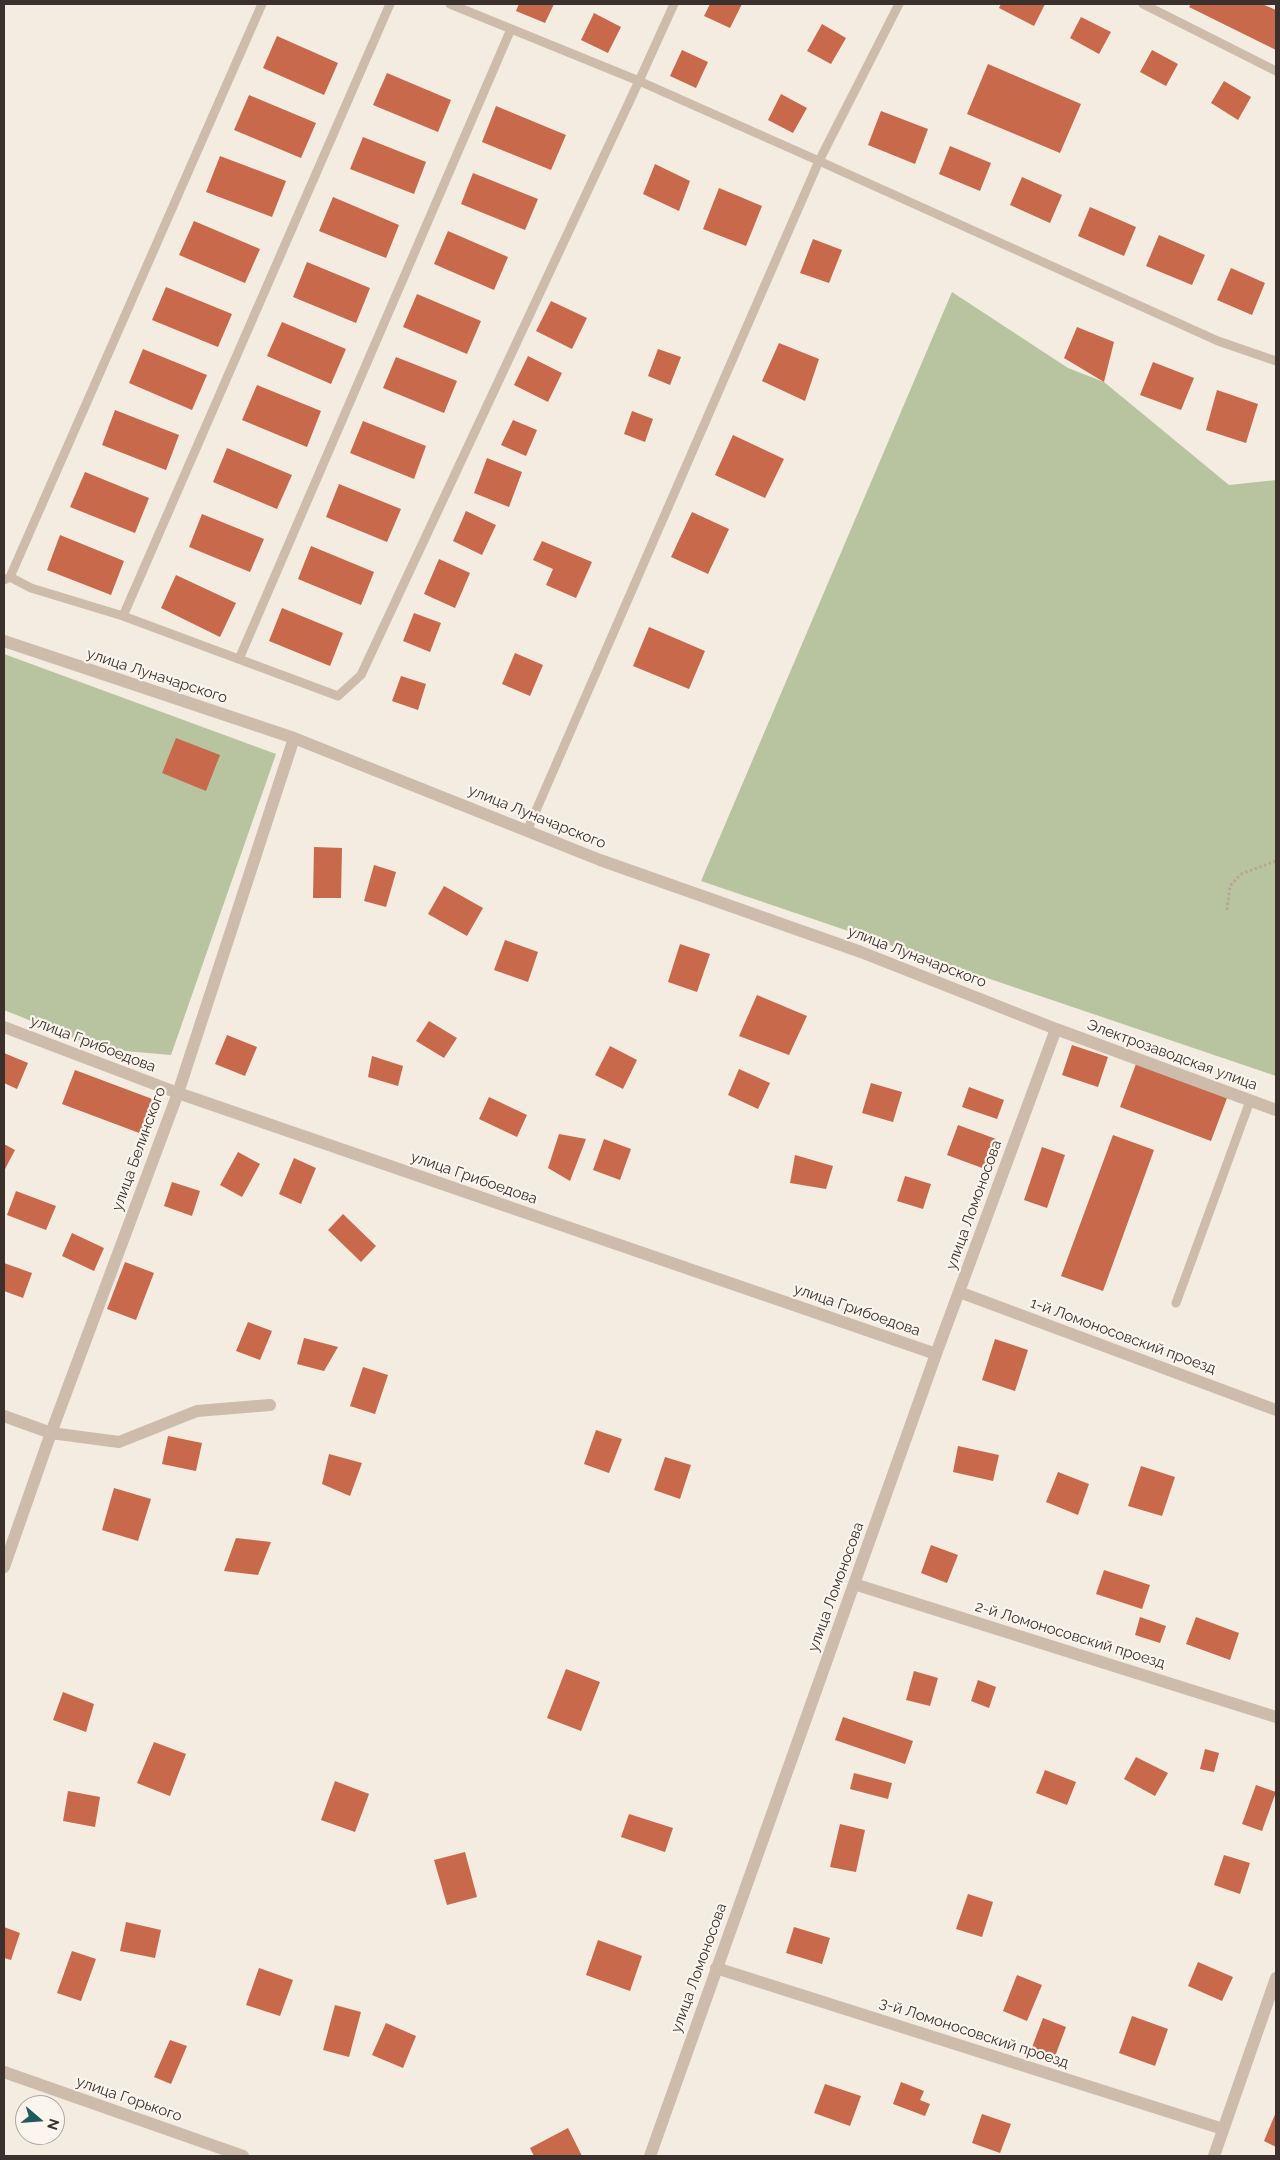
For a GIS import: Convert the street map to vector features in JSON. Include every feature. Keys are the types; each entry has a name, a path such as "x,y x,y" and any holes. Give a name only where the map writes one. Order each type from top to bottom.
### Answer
{"street":[{"name":"улица Луначарского","path":"4,641 294,738 600,860 861,952 1056,1029"},
{"name":"улица Белинского","path":"4,1567 51,1433 178,1093 294,738"},
{"name":"улица Грибоедова","path":"4,1027 178,1093 936,1354"},
{"name":"Электрозаводская улица","path":"1056,1029 1276,1110"},
{"name":"улица Ломоносова","path":"650,2156 936,1354 1056,1029"},
{"name":"1-й Ломоносовский проезд","path":"959,1292 1276,1410"},
{"path":"4,1416 51,1433 119,1442 197,1410 270,1405"},
{"name":"2-й Ломоносовский проезд","path":"854,1584 1276,1716"},
{"name":"3-й Ломоносовский проезд","path":"716,1968 1223,2129"},
{"path":"1214,2156 1276,1978"},
{"name":"улица Горького","path":"4,2072 243,2156"}],"lane":[{"path":"262,4 7,579 123,616 338,696 361,675 674,4"},
{"path":"123,616 390,4"},
{"path":"450,4 639,81 1209,337 1276,361"},
{"path":"527,831 819,161 899,4"},
{"path":"1143,4 1276,71"},
{"path":"239,660 511,29"},
{"path":"1176,1303 1250,1101"}],"path":[{"path":"1227,910 1230,886 1241,874 1276,861"}],"green space":[{"path":"952,292 1068,368 1104,382 1229,485 1276,480 1276,1076 701,881"},
{"path":"4,654 276,754 171,1055 101,1049 4,1010"}],"building":[{"path":"519,4 554,4 545,23 516,11"},
{"path":"710,4 742,4 730,28 704,16"},
{"path":"1001,4 1045,4 1034,26 999,8"},
{"path":"1191,4 1262,4 1276,10 1276,50 1189,7"},
{"path":"594,13 621,27 608,53 581,40"},
{"path":"1081,17 1111,32 1099,54 1070,38"},
{"path":"822,24 846,38 831,64 807,51"},
{"path":"277,36 338,63 324,95 263,68"},
{"path":"682,50 708,62 696,88 670,76"},
{"path":"1152,50 1178,64 1166,86 1140,72"},
{"path":"988,64 1081,104 1060,153 967,114"},
{"path":"387,73 451,100 438,132 373,105"},
{"path":"1224,81 1251,97 1238,120 1211,103"},
{"path":"781,94 807,108 793,133 768,120"},
{"path":"249,95 316,123 301,158 234,130"},
{"path":"496,106 566,135 551,170 482,142"},
{"path":"881,111 928,129 915,164 868,145"},
{"path":"363,137 426,162 414,194 350,169"},
{"path":"950,146 991,163 980,191 939,174"},
{"path":"220,156 286,181 272,217 206,192"},
{"path":"655,164 690,181 679,211 643,194"},
{"path":"473,173 538,199 525,230 461,204"},
{"path":"1022,177 1062,195 1050,223 1010,205"},
{"path":"719,188 762,206 746,246 703,229"},
{"path":"333,197 399,225 386,258 319,231"},
{"path":"1090,207 1136,227 1124,256 1078,236"},
{"path":"194,221 260,249 245,283 179,255"},
{"path":"448,231 508,257 494,290 434,264"},
{"path":"1159,235 1205,255 1192,285 1146,266"},
{"path":"813,239 842,250 829,283 800,273"},
{"path":"307,262 370,288 356,323 293,297"},
{"path":"1231,268 1265,283 1252,315 1217,300"},
{"path":"166,287 232,314 218,347 152,320"},
{"path":"417,294 481,321 467,354 403,327"},
{"path":"551,301 587,318 572,349 536,331"},
{"path":"282,322 346,349 331,384 267,356"},
{"path":"1077,327 1114,342 1104,382 1064,358"},
{"path":"779,343 819,359 805,401 762,381"},
{"path":"143,349 207,375 192,410 129,383"},
{"path":"658,349 681,357 670,385 648,376"},
{"path":"528,356 562,373 548,402 514,385"},
{"path":"396,357 457,381 444,413 383,388"},
{"path":"1153,362 1194,378 1181,410 1140,395"},
{"path":"257,385 321,411 307,447 242,420"},
{"path":"1217,390 1258,404 1246,443 1206,430"},
{"path":"115,410 179,435 166,470 102,445"},
{"path":"632,411 653,419 645,442 624,434"},
{"path":"513,420 537,430 526,456 501,445"},
{"path":"363,421 426,446 414,479 350,453"},
{"path":"733,435 784,459 765,498 715,475"},
{"path":"227,448 292,475 277,509 213,482"},
{"path":"487,458 522,472 509,507 474,493"},
{"path":"85,472 149,498 135,533 70,507"},
{"path":"339,484 401,509 387,542 326,517"},
{"path":"466,511 496,525 482,555 453,541"},
{"path":"692,512 729,529 708,574 671,557"},
{"path":"202,514 264,539 250,572 189,547"},
{"path":"60,535 124,561 111,595 47,570"},
{"path":"542,541 592,562 576,598 546,585 553,569 533,560"},
{"path":"311,546 374,572 361,605 298,579"},
{"path":"439,559 470,573 455,608 424,594"},
{"path":"176,575 236,603 220,637 161,608"},
{"path":"282,608 343,633 330,666 269,641"},
{"path":"414,613 441,623 430,652 403,641"},
{"path":"649,627 705,651 689,689 633,666"},
{"path":"515,653 543,665 530,696 502,684"},
{"path":"401,676 426,684 418,710 392,701"},
{"path":"176,738 220,755 206,791 162,773"},
{"path":"314,847 342,848 341,898 313,898"},
{"path":"374,865 396,872 386,907 364,901"},
{"path":"444,886 483,908 467,936 428,914"},
{"path":"505,940 538,952 528,982 494,970"},
{"path":"680,944 710,954 697,992 668,982"},
{"path":"757,995 807,1016 789,1055 739,1036"},
{"path":"429,1021 457,1038 444,1058 416,1041"},
{"path":"227,1035 257,1047 245,1076 215,1064"},
{"path":"1072,1045 1108,1057 1098,1087 1062,1075"},
{"path":"610,1046 637,1060 623,1089 595,1075"},
{"path":"4,1053 28,1063 17,1089 4,1083"},
{"path":"372,1056 403,1066 398,1086 368,1077"},
{"path":"1136,1064 1227,1098 1211,1141 1120,1107"},
{"path":"739,1069 770,1083 758,1109 728,1095"},
{"path":"75,1070 155,1100 142,1134 62,1104"},
{"path":"871,1083 902,1092 893,1122 862,1113"},
{"path":"969,1087 1004,1100 997,1119 962,1107"},
{"path":"489,1097 527,1115 517,1137 479,1119"},
{"path":"958,1125 996,1139 985,1169 947,1155"},
{"path":"559,1134 586,1139 570,1181 548,1168"},
{"path":"1113,1135 1154,1150 1103,1291 1061,1276"},
{"path":"604,1139 631,1149 620,1180 593,1170"},
{"path":"4,1144 15,1150 4,1171"},
{"path":"1042,1147 1065,1155 1047,1208 1024,1200"},
{"path":"238,1152 260,1164 242,1197 220,1185"},
{"path":"795,1155 833,1166 826,1189 790,1183"},
{"path":"294,1158 316,1168 301,1204 279,1194"},
{"path":"905,1176 931,1184 923,1209 897,1201"},
{"path":"172,1182 200,1191 192,1216 164,1206"},
{"path":"16,1191 56,1206 46,1230 7,1215"},
{"path":"343,1214 376,1246 361,1262 328,1230"},
{"path":"72,1233 104,1248 94,1271 62,1256"},
{"path":"125,1262 154,1273 136,1320 107,1309"},
{"path":"4,1263 32,1273 23,1298 4,1291"},
{"path":"248,1322 272,1331 260,1360 236,1351"},
{"path":"304,1338 338,1347 324,1371 297,1364"},
{"path":"995,1339 1028,1350 1015,1391 982,1380"},
{"path":"363,1367 388,1375 375,1414 350,1406"},
{"path":"596,1430 622,1439 609,1473 584,1464"},
{"path":"168,1436 202,1443 196,1471 162,1464"},
{"path":"958,1446 999,1455 993,1481 953,1472"},
{"path":"329,1454 362,1463 350,1496 322,1484"},
{"path":"665,1457 691,1465 680,1499 654,1490"},
{"path":"1141,1466 1175,1477 1162,1516 1128,1506"},
{"path":"1058,1472 1089,1484 1078,1515 1046,1502"},
{"path":"114,1488 151,1499 138,1541 102,1530"},
{"path":"236,1538 271,1542 258,1575 224,1571"},
{"path":"931,1545 958,1555 947,1583 921,1573"},
{"path":"1104,1570 1150,1585 1142,1609 1096,1594"},
{"path":"1140,1617 1166,1626 1160,1643 1135,1635"},
{"path":"1196,1617 1239,1633 1230,1660 1186,1644"},
{"path":"566,1669 600,1682 581,1731 547,1718"},
{"path":"914,1671 938,1678 930,1706 906,1700"},
{"path":"978,1680 996,1687 989,1708 971,1701"},
{"path":"63,1692 94,1704 86,1732 53,1720"},
{"path":"843,1717 913,1741 905,1764 835,1740"},
{"path":"154,1742 186,1754 170,1796 137,1783"},
{"path":"1205,1749 1219,1753 1214,1772 1200,1769"},
{"path":"1136,1757 1168,1773 1155,1796 1124,1779"},
{"path":"1045,1770 1076,1782 1067,1805 1036,1793"},
{"path":"854,1773 892,1783 888,1799 850,1789"},
{"path":"335,1781 369,1794 355,1832 321,1820"},
{"path":"1256,1785 1276,1792 1262,1831 1242,1824"},
{"path":"68,1791 100,1797 95,1827 63,1821"},
{"path":"629,1814 673,1828 665,1852 621,1837"},
{"path":"840,1824 865,1830 856,1872 830,1867"},
{"path":"465,1852 477,1897 447,1905 434,1860"},
{"path":"1224,1855 1250,1863 1240,1894 1214,1885"},
{"path":"968,1894 993,1902 982,1937 956,1929"},
{"path":"126,1922 161,1930 155,1958 120,1951"},
{"path":"4,1927 20,1933 11,1960 4,1958"},
{"path":"794,1927 830,1938 822,1964 786,1953"},
{"path":"598,1940 642,1956 630,1991 586,1975"},
{"path":"72,1951 96,1959 81,2001 57,1993"},
{"path":"1198,1962 1233,1977 1222,2001 1188,1986"},
{"path":"259,1968 293,1980 280,2016 246,2005"},
{"path":"1017,1975 1042,1985 1027,2021 1003,2011"},
{"path":"335,2005 361,2012 349,2057 323,2050"},
{"path":"1132,2016 1168,2029 1155,2066 1119,2053"},
{"path":"1043,2018 1066,2027 1054,2059 1031,2050"},
{"path":"386,2023 416,2036 403,2068 372,2055"},
{"path":"170,2040 187,2046 171,2084 154,2077"},
{"path":"901,2082 924,2091 920,2100 930,2104 925,2116 893,2104"},
{"path":"825,2084 861,2096 850,2126 814,2113"},
{"path":"1276,2112 1276,2147 1264,2141"},
{"path":"982,2114 1011,2124 1000,2153 972,2143"},
{"path":"568,2128 582,2156 534,2156 530,2148"}]}
